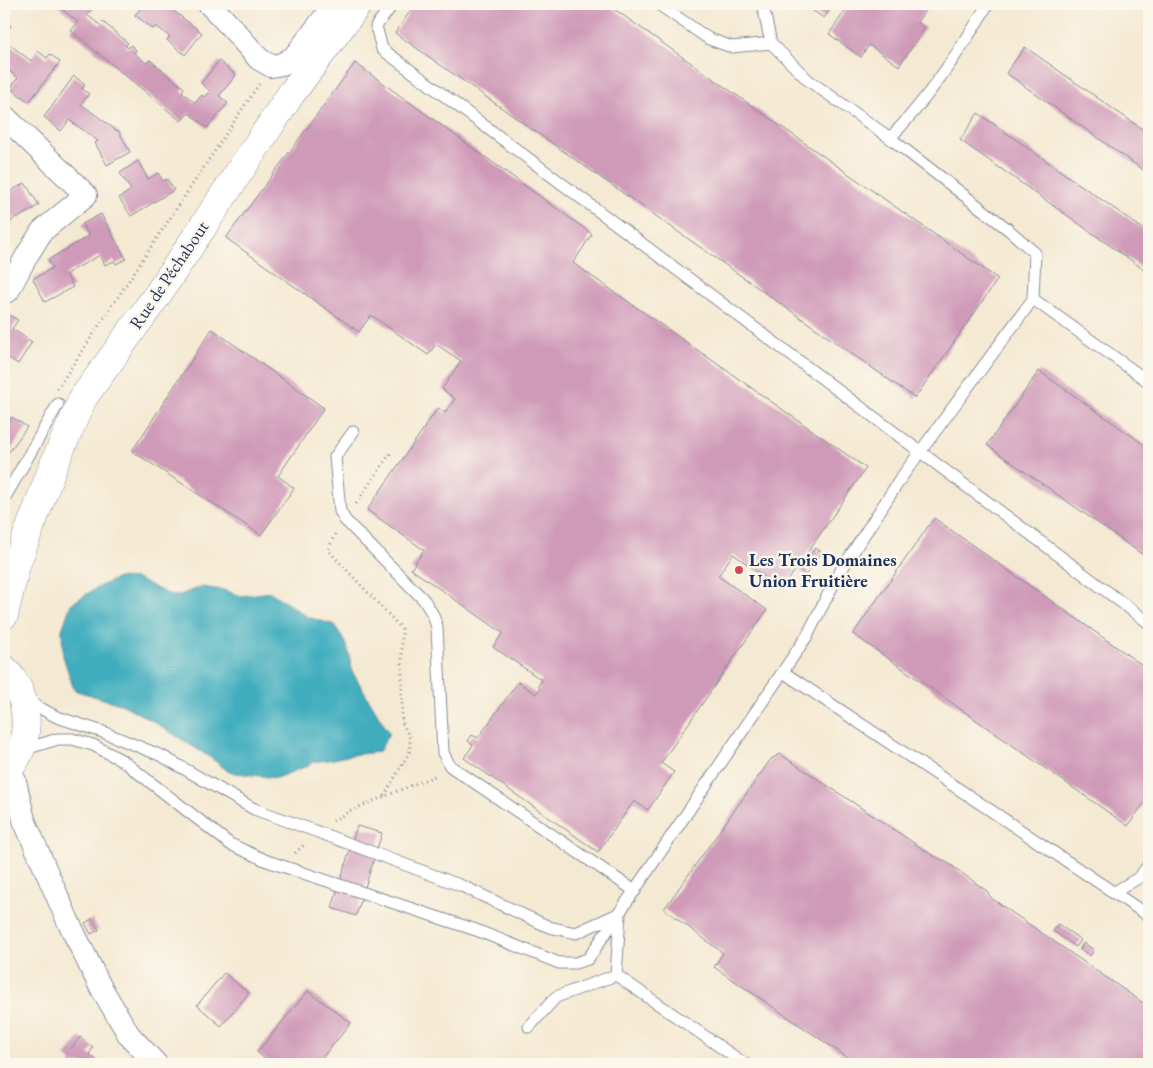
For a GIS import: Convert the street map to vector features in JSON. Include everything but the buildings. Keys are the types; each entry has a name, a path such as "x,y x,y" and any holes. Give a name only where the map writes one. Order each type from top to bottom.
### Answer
{"street":[{"path":"209,4 259,59 267,71 294,57 335,4"},
{"name":"Rue de Péchabout","path":"4,615 10,576 54,464 83,398 158,294 291,94 358,4"},
{"path":"4,116 86,195 42,232 8,291"},
{"path":"4,649 12,681 26,716 25,734 11,764 24,820 68,921 99,984 129,1035 156,1064"},
{"path":"4,809 24,820"}],"lane":[{"path":"393,4 376,26 382,49 1149,623"},
{"path":"658,4 708,39 732,47 771,43"},
{"path":"11,764 58,739 72,739 93,744 123,761 230,844 281,866 476,930 559,963 575,963 588,959 807,636 838,575 903,475 1034,299 1035,253 890,138 808,80 771,43 764,11 767,4"},
{"path":"890,138 910,117 963,45 988,4"},
{"path":"1034,299 1149,382"},
{"path":"4,499 58,404"},
{"path":"353,432 335,457 340,511 345,520 424,600 433,615 437,627 443,753 450,766 635,891"},
{"path":"783,672 1149,916"},
{"path":"12,681 57,717 102,732 162,756 254,809 462,886 549,927 576,933 620,913"},
{"path":"1112,892 1140,877 1149,864"},
{"path":"616,975 620,913"},
{"path":"529,1027 556,996 616,975"},
{"path":"616,975 745,1064"}],"path":[{"path":"56,390 267,71"},
{"path":"383,798 410,751 410,738 402,722 402,629 328,550 335,535 392,451"},
{"path":"329,823 349,811 438,774"}],"water":[{"path":"118,578 137,579 168,594 180,595 201,587 223,590 242,596 270,592 308,617 335,625 347,646 353,673 389,733 379,752 314,762 276,778 229,772 211,758 151,720 123,705 74,690 63,656 62,630 71,604 98,587"}],"place":[{"name":"Les Trois Domaines Union Fruitière","path":"739,570"}]}
